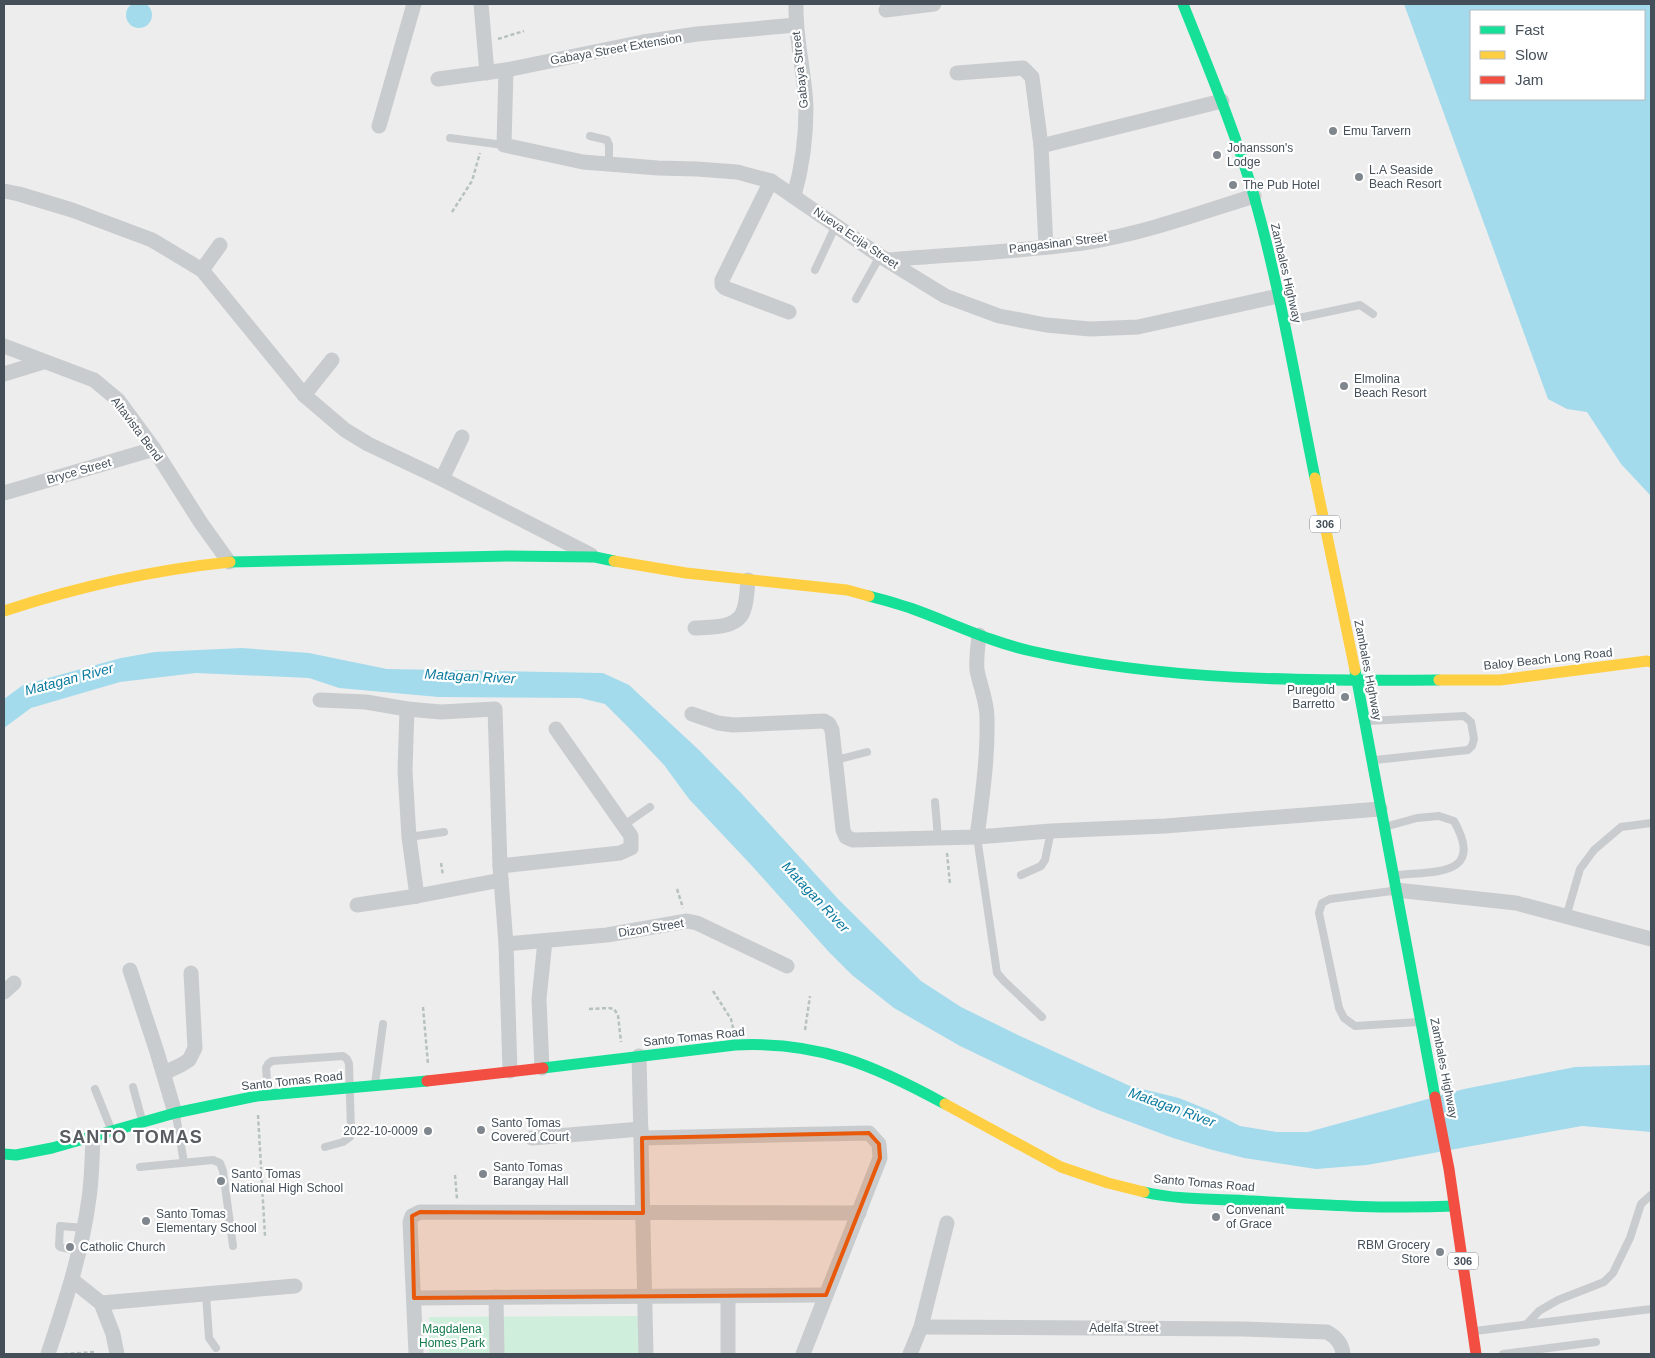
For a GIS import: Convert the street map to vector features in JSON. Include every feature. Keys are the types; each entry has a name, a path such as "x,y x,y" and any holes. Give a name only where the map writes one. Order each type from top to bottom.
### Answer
{"street":[{"path":"379,126 414,4"},
{"path":"482,4 488,73"},
{"name":"Gabaya Street","path":"794,196 800,174 806,108 796,25 796,4"},
{"path":"886,10 934,4"},
{"name":"Zambales Highway","path":"1183,4 1222,101 1254,196 1278,296 1357,681 1428,1055 1449,1168 1476,1354"},
{"name":"Gabaya Street Extension","path":"438,79 506,70 643,42 698,34 796,25"},
{"path":"957,72 1023,68 1032,77 1041,146 1046,247"},
{"path":"504,146 506,70"},
{"path":"1041,146 1222,101"},
{"name":"Nueva Ecija Street","path":"504,146 583,162 737,172 771,181 883,258 945,296 999,316 1046,325 1090,329 1138,327 1278,296"},
{"path":"771,181 722,280 722,285 725,288 789,312"},
{"path":"4,192 19,194 72,210 152,240 202,270 304,395 346,430 368,444 442,479 595,557"},
{"name":"Pangasinan Street","path":"883,258 1046,247 1090,241 1152,227 1254,196"},
{"path":"202,270 220,245"},
{"name":"Altavista Bend","path":"4,346 94,380 118,400 154,449 201,523 229,562"},
{"path":"304,395 332,360"},
{"path":"4,374 43,362"},
{"path":"442,479 462,437"},
{"name":"Bryce Street","path":"4,493 154,449"},
{"name":"Baloy Beach Long Road","path":"4,611 34,601 122,578 229,562 508,556 595,557 645,567 846,590 911,608 979,635 1029,651 1118,668 1228,677 1357,681 1500,680 1651,662"},
{"path":"695,628 721,627 734,622 744,611 748,580"},
{"path":"977,837 984,788 987,718 986,701 978,670 979,635"},
{"path":"320,700 366,702 440,712 495,709 510,1071"},
{"path":"407,709 405,771 409,837 417,896"},
{"path":"692,714 718,723 733,725 824,721 829,724 832,730 836,760 843,830 846,837 853,840 977,837 1051,831 1165,826 1380,808"},
{"path":"357,905 417,896 501,873 620,853 631,848 631,836 556,728"},
{"path":"1395,883 1516,904 1651,939"},
{"name":"Dizon Street","path":"506,944 607,935 686,921 698,923 787,966"},
{"path":"542,1068 539,999 545,941"},
{"path":"130,970 164,1073 175,1113"},
{"path":"164,1073 189,1060 195,1048 191,973"},
{"name":"Santo Tomas Road","path":"4,1154 16,1156 52,1148 175,1113 262,1095 430,1081 756,1044 802,1048 833,1054 869,1066 905,1082 1061,1167 1108,1183 1153,1194 1354,1207 1412,1208 1454,1206"},
{"path":"639,1056 646,1354"},
{"path":"532,1138 642,1134 869,1133 879,1144 880,1158 803,1354"},
{"path":"48,1354 72,1280 84,1228 90,1196 93,1137"},
{"path":"416,1354 410,1222 412,1216 420,1212 859,1213"},
{"path":"910,1354 920,1326 947,1223"},
{"path":"72,1280 101,1303 113,1334 117,1354"},
{"path":"101,1303 295,1286"},
{"path":"414,1298 826,1295"},
{"path":"496,1297 497,1354"},
{"path":"728,1297 728,1354"},
{"name":"Adelfa Street","path":"920,1326 1243,1328 1327,1332 1339,1342 1343,1354"}],"lane":[{"path":"590,136 607,140 609,145 609,164"},
{"path":"450,138 504,146"},
{"path":"815,270 836,225"},
{"path":"856,299 883,258"},
{"path":"1283,321 1360,305 1373,314"},
{"path":"1364,722 1464,716 1471,722 1473,730 1472,746 1468,750 1371,761"},
{"path":"836,760 867,752"},
{"path":"936,802 942,838"},
{"path":"624,825 650,807"},
{"path":"1384,827 1417,818 1439,816 1454,821 1462,836 1464,848 1462,860 1458,865 1448,870 1330,899 1322,903 1319,913 1339,1008 1344,1018 1355,1026 1421,1022"},
{"path":"1566,917 1580,869 1594,850 1621,827 1651,823"},
{"path":"1021,874 1041,866 1045,860 1051,831"},
{"path":"409,837 444,832"},
{"path":"977,837 997,973 1042,1017"},
{"path":"375,1086 383,1024"},
{"path":"262,1095 266,1068 272,1062 344,1056 349,1064 350,1137 343,1142 325,1147"},
{"path":"133,1087 143,1122"},
{"path":"94,1089 112,1130"},
{"path":"175,1113 184,1163"},
{"path":"140,1167 213,1160 220,1162 223,1171 232,1246"},
{"path":"1527,1324 1539,1311 1558,1300 1604,1282 1612,1273 1630,1238 1641,1204 1651,1196"},
{"path":"78,1251 60,1248 60,1226 84,1228"},
{"path":"206,1294 209,1338 216,1348"},
{"path":"1473,1331 1651,1309"},
{"path":"1503,1354 1596,1342"},
{"path":"1551,1348 1558,1354"}],"path":[{"path":"485,43 524,31"},
{"path":"452,212 472,182 483,143"},
{"path":"942,838 950,884"},
{"path":"677,889 686,921"},
{"path":"713,991 731,1019 735,1045"},
{"path":"802,1048 810,996"},
{"path":"423,1006 430,1081"},
{"path":"589,1009 609,1008 618,1015 623,1058"},
{"path":"262,1095 265,1236"},
{"path":"455,1176 458,1212"},
{"path":"60,1354 95,1352"}],"highlighted area":[{"path":"869,1133 879,1144 880,1158 826,1295 414,1298 412,1216 420,1212 643,1213 642,1138"}],"green space":[{"name":"Magdalena Homes Park","path":"639,1316 639,1354 429,1354 429,1317"}],"water":[{"path":"139,2 148,6 152,15 148,24 139,28 130,24 126,15 130,6"},
{"path":"1404,4 1651,4 1651,496 1621,464 1587,412 1567,409 1548,399"},
{"name":"Matagan River","path":"242,648 309,653 387,669 603,673 629,685 699,750 839,900 921,981 961,1007 1130,1086 1179,1098 1211,1111 1240,1126 1277,1132 1308,1132 1464,1089 1575,1067 1651,1065 1651,1132 1582,1126 1367,1165 1316,1169 1244,1158 1209,1149 1173,1138 1098,1110 960,1046 894,1008 852,975 689,799 664,765 605,704 580,698 438,697 339,688 309,678 196,673 120,682 31,708 4,728 4,699 23,685 121,658 155,652"}],"traffic: fast":[{"path":"1183,4 1230,123 1254,196 1280,301 1315,478"},
{"path":"230,562 508,556 595,557 614,561"},
{"path":"869,596 913,609 1001,643 1081,661 1183,674 1234,677 1439,680"},
{"path":"1355,670 1435,1097"},
{"path":"543,1068 735,1045 793,1047 844,1058 869,1067 945,1104"},
{"path":"4,1154 16,1155 52,1148 175,1113 257,1096 427,1081"},
{"path":"1144,1192 1183,1198 1327,1205 1378,1207 1454,1206"}],"traffic: slow":[{"path":"1315,478 1355,670"},
{"path":"614,561 686,573 847,590 869,596"},
{"path":"4,611 59,594 116,580 201,565 230,562"},
{"path":"1439,680 1500,680 1651,662"},
{"path":"945,1104 1061,1167 1108,1183 1144,1192"}],"traffic: jam":[{"path":"427,1081 543,1068"},
{"path":"1435,1097 1449,1169 1476,1354"}],"place":[{"name":"Emu Tarvern","path":"1333,131"},
{"name":"Johansson's Lodge","path":"1217,155"},
{"name":"L.A Seaside Beach Resort","path":"1359,177"},
{"name":"The Pub Hotel","path":"1233,185"},
{"name":"Elmolina Beach Resort","path":"1344,386"},
{"name":"Puregold Barretto","path":"1345,697"},
{"name":"Santo Tomas Covered Court","path":"481,1130"},
{"name":"2022-10-0009","path":"428,1131"},
{"name":"Santo Tomas Barangay Hall","path":"483,1174"},
{"name":"Santo Tomas National High School","path":"221,1181"},
{"name":"Convenant of Grace","path":"1216,1217"},
{"name":"Santo Tomas Elementary School","path":"146,1221"},
{"name":"Catholic Church","path":"70,1247"},
{"name":"RBM Grocery Store","path":"1440,1252"}],"district":[{"name":"SANTO TOMAS","path":"131,1137"}]}
